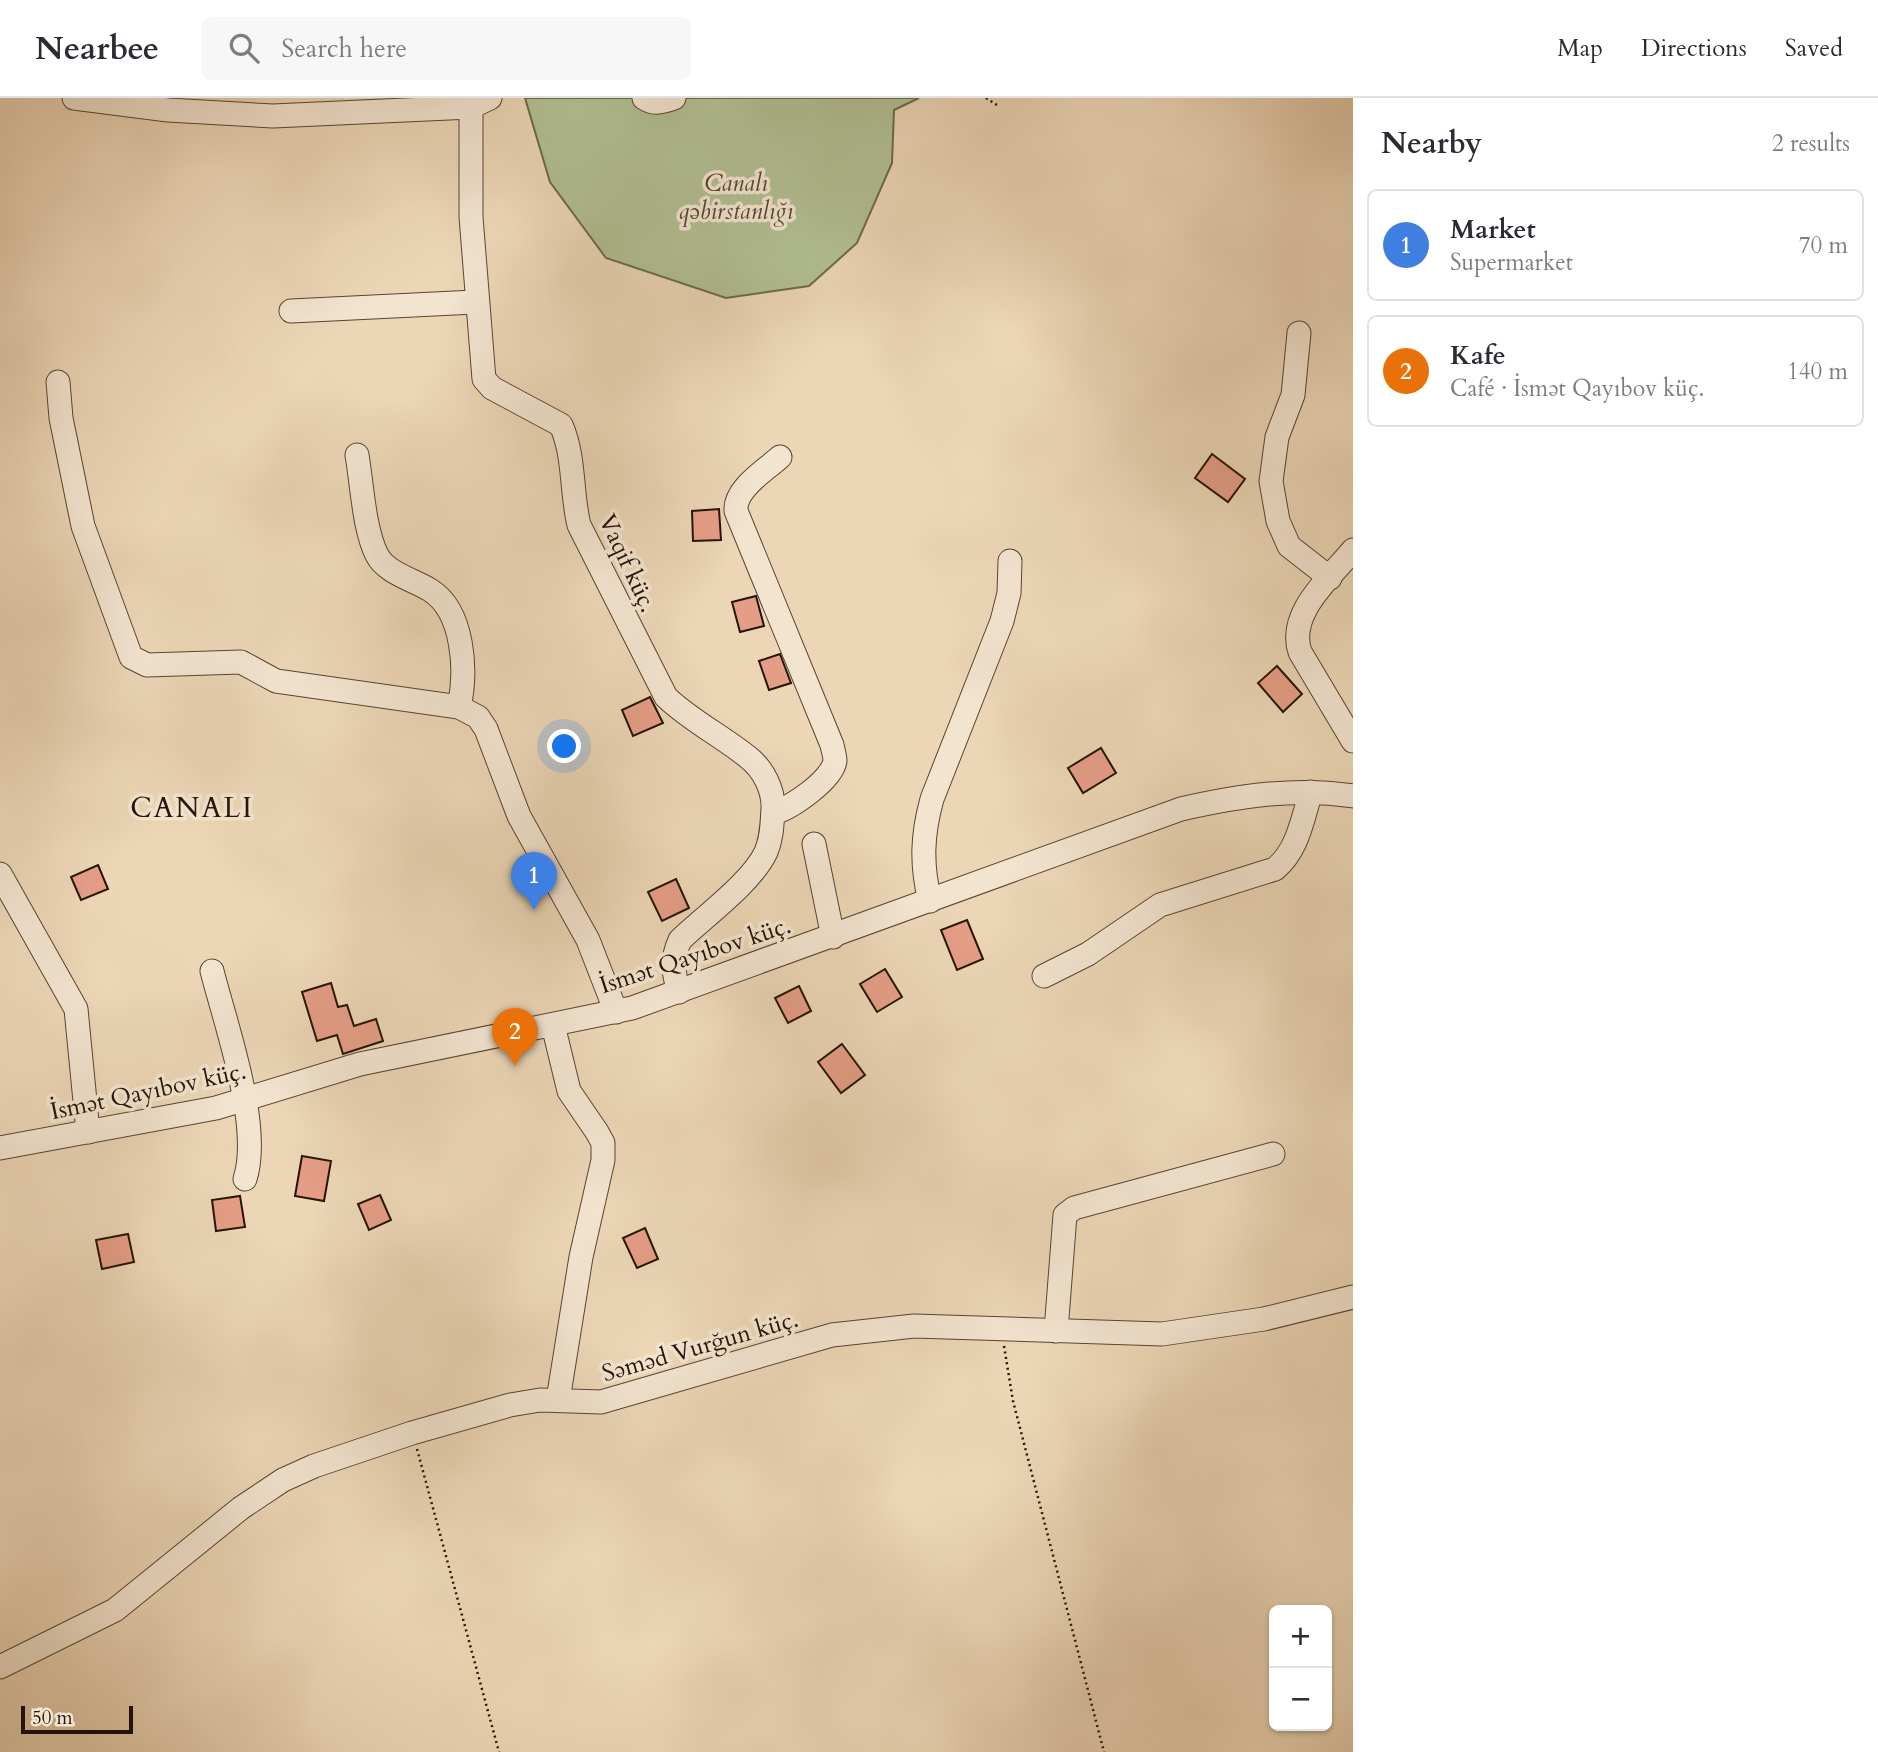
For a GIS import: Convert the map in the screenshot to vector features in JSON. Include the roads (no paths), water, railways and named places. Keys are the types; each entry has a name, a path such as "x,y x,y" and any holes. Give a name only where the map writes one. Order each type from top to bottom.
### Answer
{"street":[{"path":"74,98 168,110 273,116 481,102"},
{"path":"644,98 660,103 674,98"},
{"name":"Vaqif küç.","path":"481,102 471,217 475,302 484,379 492,388 561,425 569,450 573,501 579,525 666,697 682,712 750,758 770,788 773,813 766,852 755,869 680,940 673,954 672,969 679,992"},
{"path":"291,311 475,302"},
{"path":"1299,333 1293,395 1278,436 1271,481 1278,521 1289,547 1330,578"},
{"path":"58,382 61,418 83,526 131,657 147,665 241,662 276,681 459,707 478,717 486,729 519,816 588,940 616,1012"},
{"path":"357,455 377,557 387,566 430,590 452,611 463,667 463,690 459,707"},
{"path":"773,813 794,806 831,771 835,760 832,745 736,511 735,502 742,492 780,457"},
{"path":"1353,550 1302,613 1295,638 1300,652 1353,741"},
{"path":"930,901 923,856 925,826 932,799 1002,621 1009,593 1010,561"},
{"path":"1044,976 1088,954 1160,905 1275,869 1287,859 1295,844 1311,792"},
{"name":"İsmət Qayıbov küç.","path":"0,1148 244,1100 360,1064 616,1012 833,937 1181,809 1242,796 1311,792 1353,796"},
{"path":"814,844 833,937"},
{"path":"0,874 76,1009 89,1132"},
{"path":"212,971 250,1133 250,1165 245,1179"},
{"path":"553,1025 569,1091 603,1143 603,1160 581,1257 558,1400"},
{"path":"1056,1331 1065,1215 1074,1208 1273,1154"},
{"name":"Səməd Vurğun küç.","path":"0,1667 115,1610 241,1507 283,1480 412,1433 510,1405 558,1400 601,1402 832,1335 873,1328 1163,1334 1201,1331 1353,1297"}],"place":[{"name":"Market","path":"534,910"},
{"name":"Kafe","path":"515,1066"}],"district":[{"name":"CANALI","path":"192,807"}],"park label":[{"name":"Canalı qəbirstanlığı","path":"736,197"}]}
